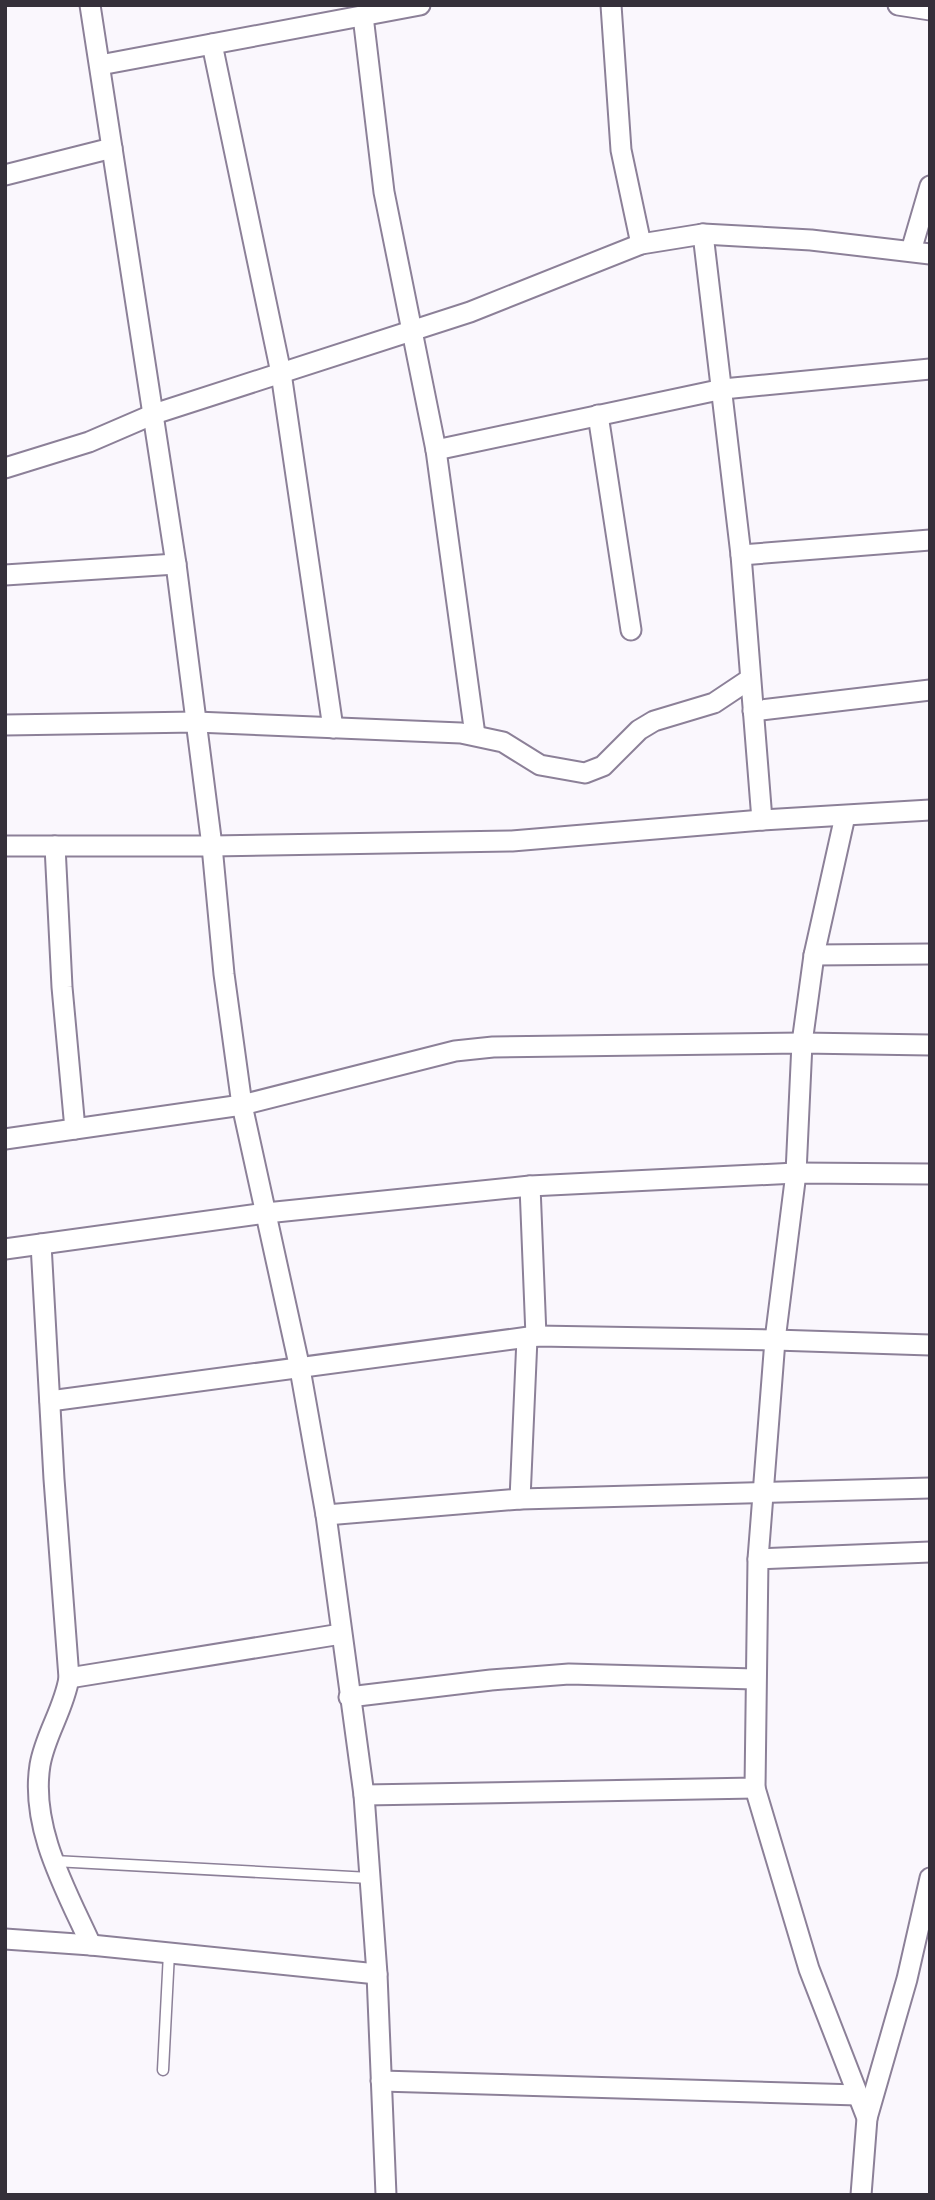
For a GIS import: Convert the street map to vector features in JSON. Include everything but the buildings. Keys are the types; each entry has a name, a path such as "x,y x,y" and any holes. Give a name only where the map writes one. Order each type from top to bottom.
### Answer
{"street":[{"path":"90,5 176,564 242,1105 300,1369 326,1515 364,1795 377,1974 386,2195"},
{"path":"100,65 420,5"},
{"path":"611,5 621,150 641,244"},
{"path":"898,5 930,10"},
{"path":"363,16 384,192 436,450 475,735"},
{"path":"212,44 281,373 333,728"},
{"path":"5,175 112,148"},
{"path":"5,468 89,442 154,414 470,312 641,244 703,234 811,240 920,253 930,186"},
{"path":"703,234 741,555 762,820"},
{"path":"436,450 723,389 930,369"},
{"path":"598,415 631,630"},
{"path":"741,555 930,540"},
{"path":"5,575 176,564"},
{"path":"5,725 196,722 475,735 503,742 540,765 585,773 603,766 639,730 654,720 714,703 750,679"},
{"path":"753,711 930,690"},
{"path":"5,846 512,841 762,820 930,810"},
{"path":"845,817 814,955 802,1043 796,1173 775,1340 758,1559 755,1788 809,1969 867,2119"},
{"path":"55,846 62,987 75,1129"},
{"path":"814,955 930,954"},
{"path":"5,1139 242,1105 455,1051 493,1047 802,1043 930,1045"},
{"path":"5,1249 266,1213 530,1186 796,1173 930,1174"},
{"path":"520,1499 531,1337 530,1186"},
{"path":"41,1244 69,1678 67,1694 41,1763 38,1794 44,1830 54,1861 92,1945"},
{"path":"50,1401 531,1337 930,1345"},
{"path":"326,1515 520,1499 930,1488"},
{"path":"758,1559 930,1552"},
{"path":"69,1678 341,1634"},
{"path":"349,1697 569,1674 755,1679"},
{"path":"364,1795 755,1788"},
{"path":"861,2195 867,2119 907,1979 930,1878"},
{"path":"5,1939 92,1945 377,1974"},
{"path":"381,2081 858,2095"}],"lane":[{"path":"54,1861 370,1878"},
{"path":"163,2070 169,1953"}]}
